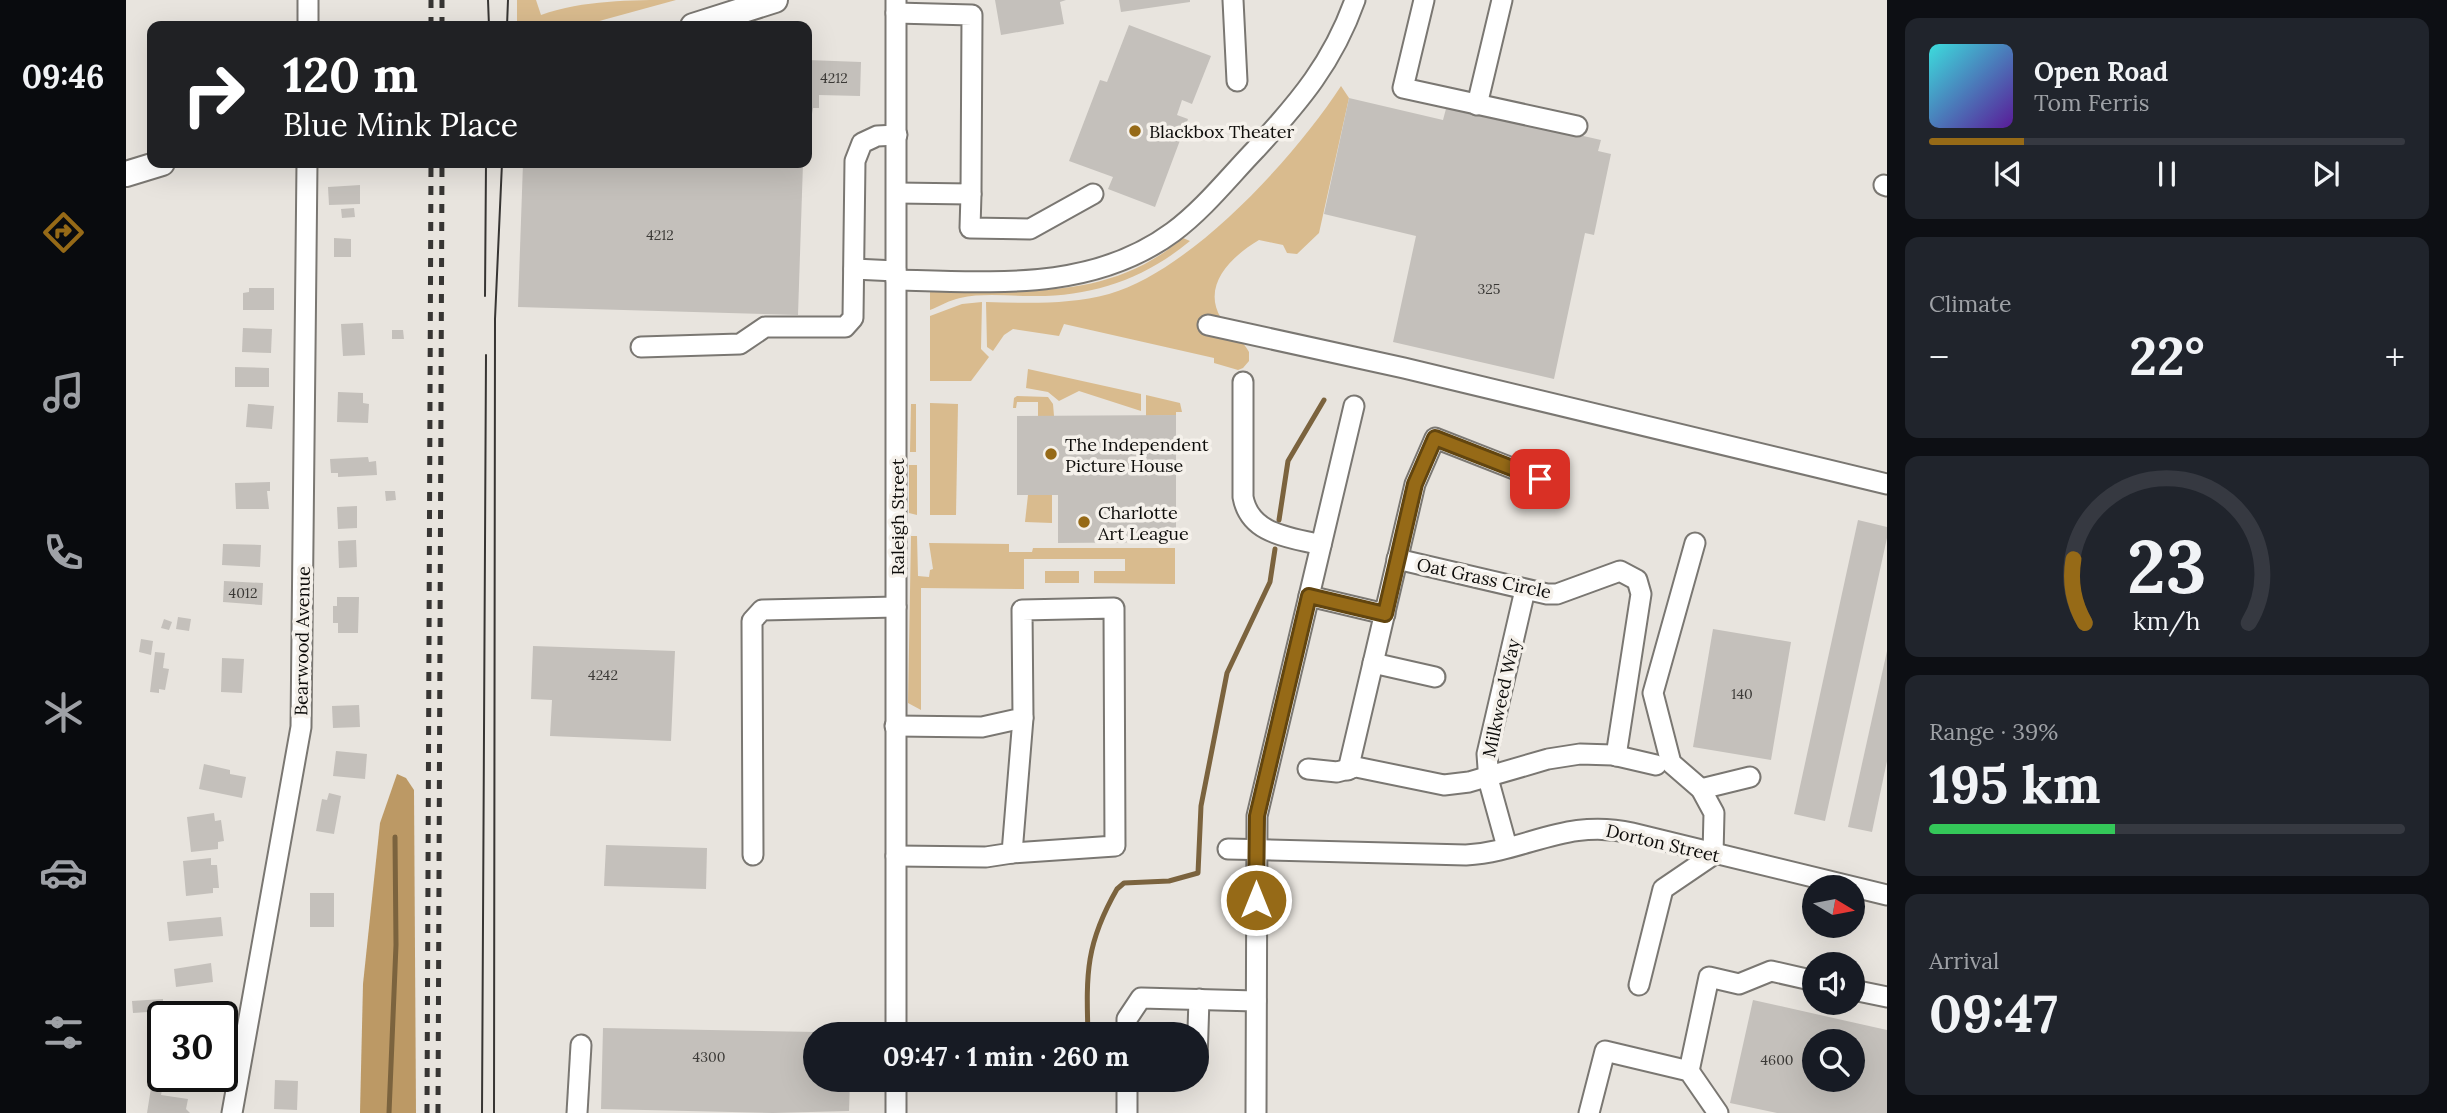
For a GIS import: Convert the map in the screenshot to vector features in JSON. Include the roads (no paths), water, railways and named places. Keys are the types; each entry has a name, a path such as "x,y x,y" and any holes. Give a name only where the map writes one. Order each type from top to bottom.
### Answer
{"main road":[{"path":"709,21 775,0"},
{"path":"126,174 147,168"}],"street":[{"path":"308,0 308,21"},
{"path":"1233,0 1237,81"},
{"path":"854,269 896,275 1051,279 1110,266 1149,247 1200,208 1306,93 1327,64 1355,0"},
{"path":"1424,0 1403,88 1577,126"},
{"path":"1477,105 1502,0"},
{"path":"897,6 972,15 970,228 1030,229 1094,194"},
{"name":"Raleigh Street","path":"896,1022 897,6"},
{"path":"641,347 740,344 765,327 845,327 853,318 855,161 862,143 877,136 897,135"},
{"name":"Bearwood Avenue","path":"232,1113 301,727 307,168"},
{"path":"897,193 971,194"},
{"path":"1208,325 1404,368 1887,484"},
{"path":"1243,382 1243,497 1249,515 1263,528 1274,533 1321,545"},
{"path":"1256,1113 1257,816 1354,406"},
{"path":"1348,770 1415,484 1435,438 1540,479"},
{"path":"1639,985 1663,889 1713,855 1714,813 1701,789 1671,763 1653,693 1695,543"},
{"name":"Oat Grass Circle","path":"1397,559 1525,590 1557,594 1620,570 1637,580 1641,594 1615,756"},
{"name":"Milkweed Way","path":"1507,847 1488,777 1489,743 1525,590"},
{"path":"1309,596 1385,614"},
{"path":"753,855 752,621 762,610 896,607"},
{"path":"896,856 986,857 1115,846 1114,608 1023,610 1023,718 1012,853"},
{"path":"1373,663 1435,677"},
{"path":"895,726 982,727 1023,718"},
{"path":"1308,769 1327,772 1348,770 1356,766 1444,785 1488,777 1564,756 1615,756 1656,765"},
{"path":"1701,789 1750,777"},
{"name":"Dorton Street","path":"1228,849 1466,855 1507,847 1565,830 1598,827 1887,895"},
{"path":"1689,1071 1709,977 1739,984 1771,971 1802,978"},
{"path":"1865,992 1887,997"},
{"path":"1127,1022 1141,998 1256,1001"},
{"path":"1198,1022 1199,999"},
{"path":"577,1113 581,1045"},
{"path":"1589,1113 1605,1051 1689,1071 1718,1113"},
{"path":"896,1092 896,1113"},
{"path":"1126,1113 1127,1092"}],"waterway":[{"path":"1279,520 1288,461 1324,400"},
{"path":"1088,1022 1090,959 1099,926 1117,889 1124,883 1169,881 1198,873 1201,806 1227,673 1270,582 1275,549"},
{"path":"389,1113 396,945 395,837"}],"tram line":[{"path":"488,0 489,21"},
{"path":"507,21 508,0"},
{"path":"485,296 486,168"},
{"path":"494,1113 495,319 502,168"},
{"path":"482,1113 486,355"}],"railway":[{"path":"431,0 431,21"},
{"path":"442,0 442,21"},
{"path":"427,1113 431,168"},
{"path":"438,1113 442,168"}],"place":[{"name":"Blackbox Theater","path":"1135,131"},
{"name":"The Independent Picture House","path":"1051,454"},
{"name":"Charlotte Art League","path":"1084,522"}]}
